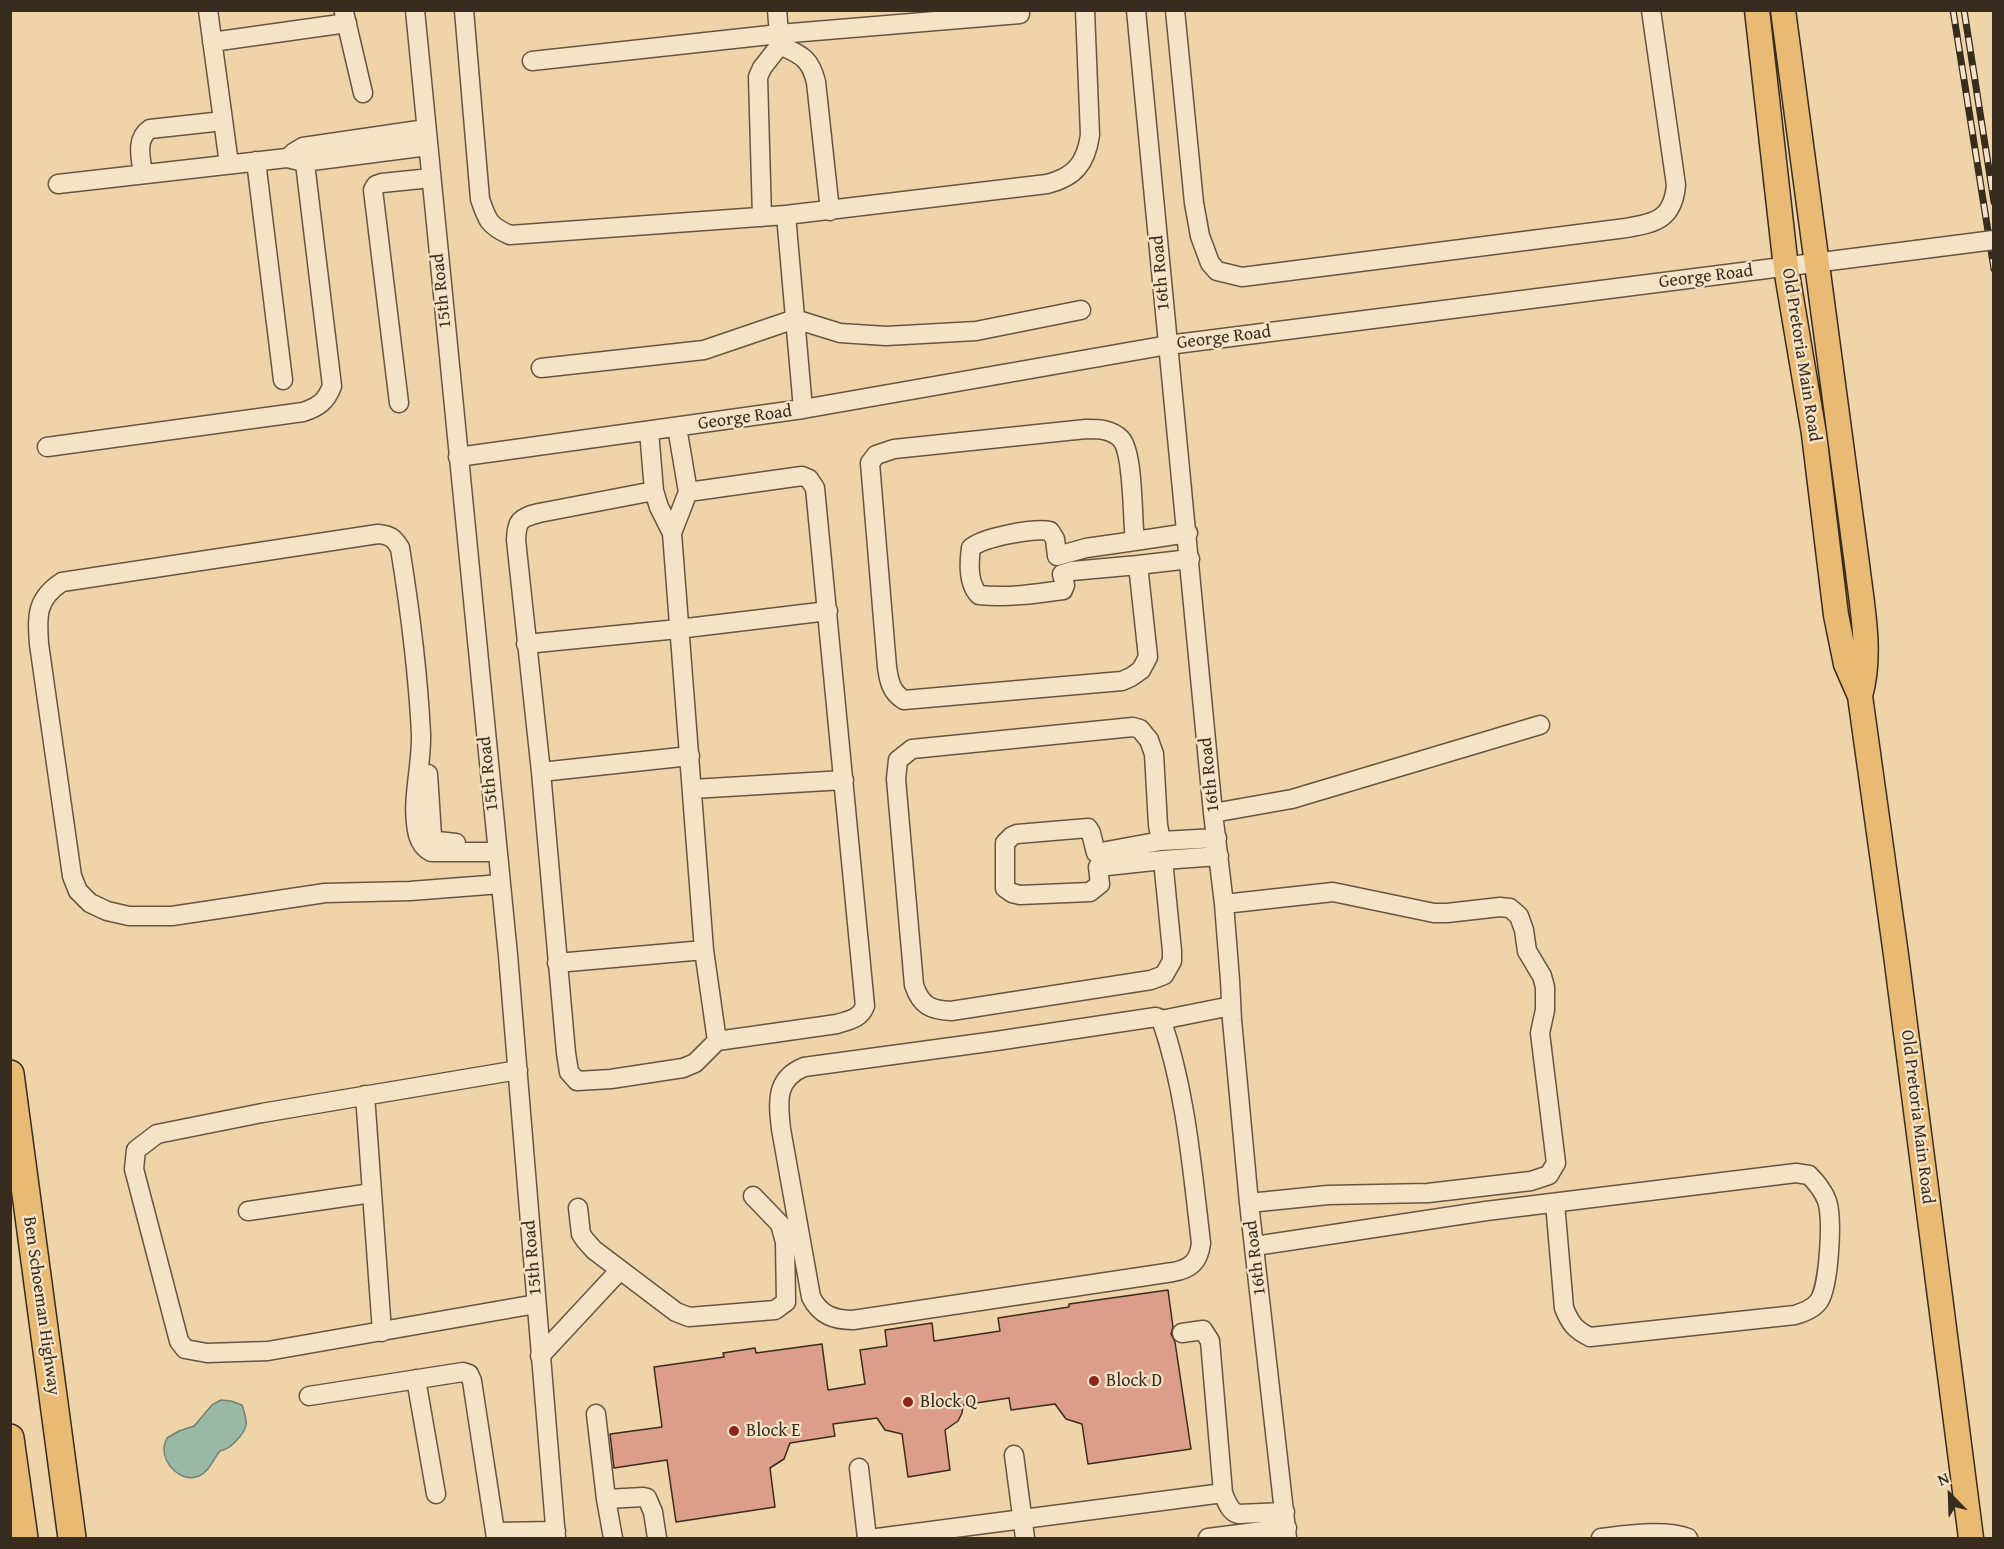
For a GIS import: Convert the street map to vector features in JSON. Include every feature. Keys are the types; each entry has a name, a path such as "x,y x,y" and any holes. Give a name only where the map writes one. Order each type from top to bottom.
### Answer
{"highway":[{"name":"Ben Schoeman Highway","path":"10,1074 72,1539"},
{"path":"10,1438 24,1539"}],"main road":[{"name":"Old Pretoria Main Road","path":"1757,10 1786,268 1814,434 1836,615 1846,664 1860,696 1971,1539"},
{"name":"Old Pretoria Main Road","path":"1783,10 1857,564 1866,674 1860,696"}],"street":[{"path":"208,10 229,164"},
{"name":"15th Road","path":"415,10 501,884 556,1535"},
{"path":"464,10 480,199 487,219 496,229 510,235 831,211 1047,184 1063,180 1083,160 1088,150 1090,135 1085,10"},
{"path":"762,217 758,77 780,40 777,10"},
{"name":"16th Road","path":"1136,10 1188,533 1213,813 1224,904 1231,1013 1249,1203 1286,1526"},
{"path":"1175,10 1194,203 1200,236 1210,263 1217,271 1242,277 1579,235 1646,225 1660,219 1674,200 1676,185 1651,10"},
{"path":"532,61 780,40 1020,14"},
{"path":"212,42 345,17 363,93"},
{"path":"780,40 810,62 813,71 831,211"},
{"path":"143,174 140,141 143,134 150,129 223,121"},
{"path":"57,184 298,156 427,137"},
{"path":"47,447 303,412 317,407 327,398 332,386 298,156"},
{"path":"256,161 284,380"},
{"path":"399,403 373,190 381,183 431,178"},
{"path":"786,215 803,409"},
{"name":"George Road","path":"458,457 803,409 1168,345 1994,240"},
{"path":"541,368 704,350 795,319 840,333 886,336 976,331 1081,310"},
{"path":"672,533 688,492 677,427"},
{"path":"1136,542 1132,486 1125,445 1108,430 1086,429 894,449 876,455 870,463 887,666 893,689 904,700 1122,681 1131,677 1141,670 1148,657 1138,565"},
{"path":"649,431 654,491 672,533 704,951 717,1041"},
{"path":"654,491 539,513 521,519 517,526 516,540 541,772 557,963 569,1072 577,1081 611,1079 683,1068 695,1063 717,1041 837,1024 863,1014 865,1006 815,488 809,479 802,476 688,492"},
{"path":"1034,530 1050,531 1055,539 1062,574 1063,590 1026,595 979,595 972,587 971,548 976,544 1034,530"},
{"path":"1057,556 1086,548 1188,533"},
{"path":"496,846 444,853 431,852 423,845 418,835 415,810 421,737 413,639 400,548 395,539 388,535 378,534 62,582 43,599 38,612 39,644 72,876 78,891 90,903 107,911 129,916 172,916 325,893 410,891 501,884"},
{"path":"1062,574 1082,569 1190,559"},
{"path":"526,644 828,611"},
{"path":"1213,813 1292,799 1540,725"},
{"path":"1161,841 1154,754 1149,740 1140,729 1119,728 912,749 904,754 898,760 896,778 914,985 918,996 932,1009 951,1011 1151,980 1164,975 1169,969 1172,951 1163,860"},
{"path":"541,772 690,756"},
{"path":"693,789 844,780"},
{"path":"1088,828 1097,860 1100,884 1097,889 1090,892 1020,895 1005,888 1005,843 1012,836 1088,828"},
{"path":"1097,860 1161,841 1217,838"},
{"path":"1097,860 1163,860 1219,856"},
{"path":"1224,904 1333,892 1434,913 1491,907 1510,908 1522,922 1527,951 1542,976 1545,987 1545,1010 1540,1033 1556,1163 1549,1175 1531,1181 1428,1193 1328,1195 1249,1203"},
{"path":"557,963 704,951"},
{"path":"1163,1026 1231,1013"},
{"path":"1156,1017 1163,1026 1188,1131 1202,1243 1198,1257 1193,1264 1186,1269 1173,1272 853,1320 837,1320 816,1306 807,1275 778,1107 782,1085 796,1070 804,1066 1156,1017"},
{"path":"518,1070 262,1113 157,1134 136,1150 134,1169 179,1341 185,1349 207,1353 268,1351 536,1304"},
{"path":"365,1095 382,1332"},
{"path":"1255,1246 1486,1211 1785,1174 1809,1175 1821,1188 1828,1203 1830,1233 1826,1286 1817,1304 1795,1315 1590,1337 1577,1331 1564,1308 1555,1203"},
{"path":"248,1211 372,1193"},
{"path":"578,1208 581,1233 594,1250 676,1312 689,1317 775,1310 786,1302 785,1242 780,1224 753,1196"},
{"path":"540,1356 620,1270"},
{"path":"1182,1333 1203,1330 1210,1341 1223,1492 1229,1506 1236,1514 1286,1526"},
{"path":"309,1396 464,1372 469,1374 472,1381 495,1535 556,1535"},
{"path":"416,1379 436,1494"},
{"path":"596,1414 613,1539"},
{"path":"1014,1455 1025,1539"},
{"path":"860,1468 867,1539"},
{"path":"877,1539 1223,1492"},
{"path":"606,1498 647,1498 653,1512 657,1539"},
{"path":"1208,1539 1286,1526"},
{"path":"1601,1539 1630,1535 1678,1534 1688,1539"}],"shaded area":[{"path":"221,1400 242,1405 246,1420 243,1432 230,1446 220,1451 203,1474 193,1478 180,1475 167,1461 164,1448 167,1438 194,1426 212,1405"}],"building":[{"path":"1168,1290 1173,1327 1171,1334 1175,1342 1191,1449 1088,1464 1082,1424 1066,1419 1055,1404 1011,1410 1009,1398 963,1405 958,1421 945,1430 950,1470 908,1477 902,1434 885,1430 877,1418 833,1424 835,1436 790,1443 784,1459 770,1468 775,1507 676,1522 667,1460 614,1468 610,1434 662,1427 654,1367 724,1357 723,1353 755,1348 756,1353 822,1344 828,1390 865,1384 860,1350 887,1346 885,1330 932,1323 934,1341 1000,1331 998,1318 1069,1307 1069,1304"}],"railway":[{"path":"1953,10 1994,269"},
{"path":"1964,10 1994,202"}],"place":[{"name":"Block D","path":"1094,1381"},
{"name":"Block Q","path":"908,1402"},
{"name":"Block E","path":"734,1431"}]}
